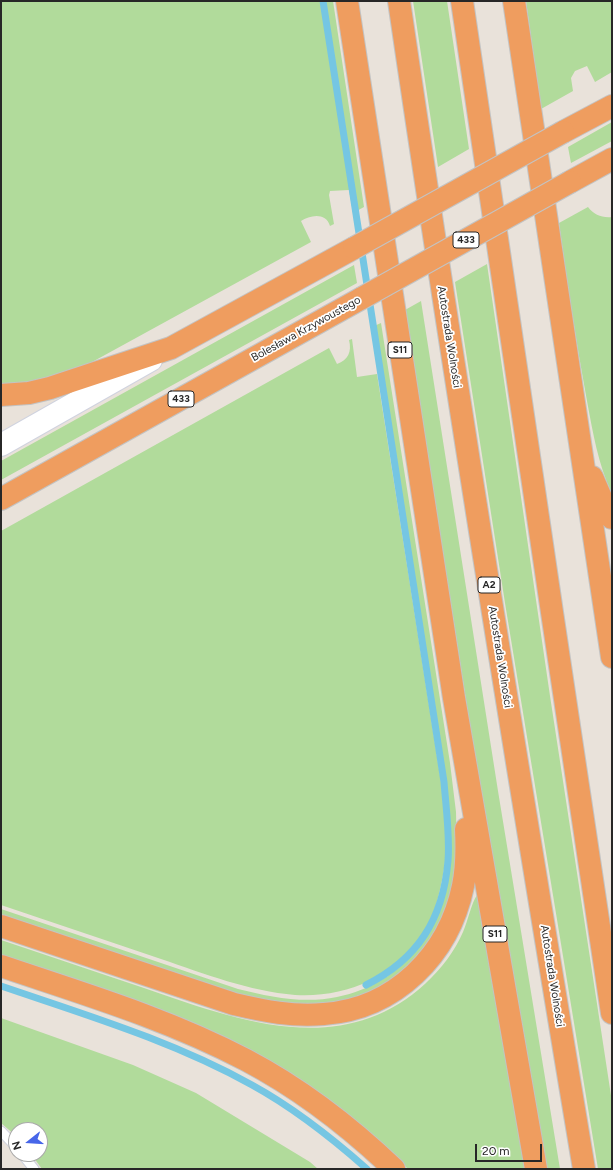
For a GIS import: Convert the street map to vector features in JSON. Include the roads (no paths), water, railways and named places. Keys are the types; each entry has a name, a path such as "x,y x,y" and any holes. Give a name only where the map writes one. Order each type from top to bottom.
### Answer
{"highway":[{"name":"S11","path":"346,1 454,698 536,1169"},
{"name":"Autostrada Wolności","path":"399,1 449,335 525,815 584,1169"},
{"path":"462,1 574,765 612,1013"},
{"path":"514,1 612,657"},
{"path":"1,395 29,393 50,388 171,348 612,106"},
{"name":"Bolesława Krzywoustego","path":"1,499 612,159"},
{"path":"576,418 590,472 603,502 612,518"},
{"path":"1,926 234,1004 267,1011 303,1015 340,1012 362,1006 389,994 417,973 438,949 451,922 463,887 466,858 465,805 454,698"},
{"path":"1,966 122,1007 167,1024 247,1060 314,1102 358,1136 394,1169"}],"main road":[{"path":"1,445 171,348"}],"waterway":[{"path":"323,1 444,782 448,831 448,861 445,882 434,919 425,935 400,963 384,975 366,985"},
{"path":"1,986 129,1030 222,1069 283,1103 326,1135 367,1169"}]}
